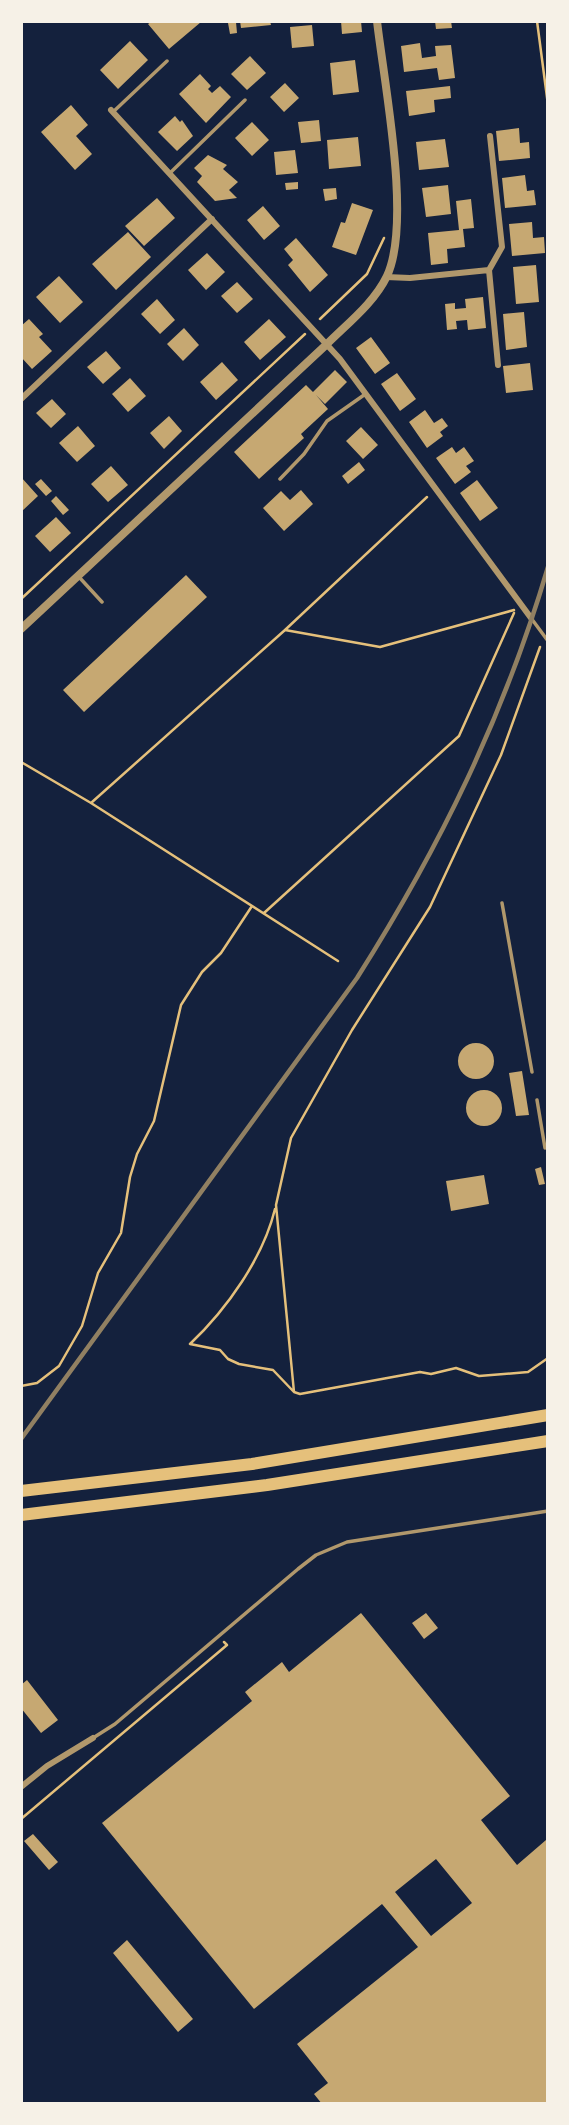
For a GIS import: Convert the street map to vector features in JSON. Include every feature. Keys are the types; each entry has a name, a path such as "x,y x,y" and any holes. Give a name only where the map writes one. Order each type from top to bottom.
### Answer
{"highway":[{"path":"21,1491 252,1464 548,1415"},
{"path":"21,1515 281,1483 548,1441"}],"street":[{"path":"21,629 327,344 365,306 386,277 396,245 397,202 377,21"},
{"path":"112,111 327,344 531,618"},
{"path":"490,136 502,247 489,270 498,365"},
{"path":"21,399 212,219"},
{"path":"386,277 410,278 489,270"},
{"path":"21,1787 47,1766 93,1738"}],"lane":[{"path":"112,111 167,61"},
{"path":"170,173 246,100"},
{"path":"280,479 304,454 327,421 366,393"},
{"path":"78,576 102,602"},
{"path":"531,618 548,641"},
{"path":"502,903 532,1072"},
{"path":"537,1100 545,1148"},
{"path":"93,1738 115,1724 298,1569 331,1547 347,1542 548,1511"}],"path":[{"path":"537,21 548,105"},
{"path":"21,599 367,274 383,240"},
{"path":"91,803 285,630 436,489"},
{"path":"285,630 380,647 524,608"},
{"path":"264,914 459,736 515,610"},
{"path":"544,635 501,755 430,907 352,1030 291,1138 269,1234 242,1281 190,1344 220,1350 239,1364 273,1370 294,1392 300,1394 420,1372 431,1374 450,1368 479,1376 528,1372 548,1358"},
{"path":"21,762 91,803 338,961"},
{"path":"21,1386 37,1383 59,1367 82,1326 98,1273 121,1233 130,1178 137,1154 154,1121 181,1005 202,972 221,953 252,906"},
{"path":"276,1205 294,1392"},
{"path":"21,1819 227,1645 219,1636"}],"building":[{"path":"152,21 201,22 169,49 148,24"},
{"path":"240,21 270,21 271,25 241,28"},
{"path":"341,21 361,21 362,32 342,34"},
{"path":"435,21 451,21 452,28 436,29"},
{"path":"236,22 237,33 230,34 228,23"},
{"path":"312,25 314,46 292,48 290,27"},
{"path":"130,41 148,60 118,89 100,70"},
{"path":"420,43 422,58 436,56 435,46 451,45 455,78 439,80 437,68 404,72 401,46"},
{"path":"250,56 266,73 247,90 231,74"},
{"path":"355,60 359,92 333,95 330,63"},
{"path":"200,74 211,86 208,89 212,93 220,86 231,97 206,123 179,94"},
{"path":"285,83 299,98 284,112 270,97"},
{"path":"450,86 451,98 434,100 435,112 409,116 406,91"},
{"path":"71,105 88,125 76,136 92,154 75,170 41,132"},
{"path":"175,116 180,122 182,120 193,136 177,151 158,132"},
{"path":"319,120 321,141 301,143 298,122"},
{"path":"252,122 269,140 252,156 235,138"},
{"path":"519,128 520,143 529,142 530,158 499,161 496,131"},
{"path":"358,137 361,166 329,169 327,140"},
{"path":"445,139 449,167 419,170 416,142"},
{"path":"295,150 298,173 276,175 274,152"},
{"path":"208,155 227,165 223,169 238,182 229,190 237,198 215,201 197,182 202,176 194,168"},
{"path":"525,175 527,191 534,190 536,205 505,208 502,178"},
{"path":"298,182 298,189 286,190 285,183"},
{"path":"448,185 451,214 426,217 422,188"},
{"path":"336,188 337,199 325,201 323,189"},
{"path":"157,198 175,218 144,246 125,226"},
{"path":"471,199 474,228 463,229 465,247 447,249 448,263 431,265 428,233 459,230 456,201"},
{"path":"352,203 373,210 356,255 332,247 341,222 345,223"},
{"path":"263,206 280,226 264,240 247,220"},
{"path":"532,222 533,238 544,237 545,253 512,256 509,224"},
{"path":"128,232 151,257 116,290 92,264"},
{"path":"296,238 328,275 310,292 288,265 293,260 284,249"},
{"path":"207,253 225,272 206,290 188,270"},
{"path":"536,265 539,302 516,304 513,267"},
{"path":"59,276 83,302 60,323 36,297"},
{"path":"237,282 253,299 237,313 221,296"},
{"path":"483,297 486,328 468,330 467,320 456,321 457,329 447,330 445,304 455,303 455,309 466,308 465,299"},
{"path":"157,299 175,320 160,334 141,314"},
{"path":"524,312 527,347 506,350 503,314"},
{"path":"29,319 43,334 39,337 52,351 32,369 21,357 21,326"},
{"path":"269,319 286,337 260,360 244,342"},
{"path":"184,328 199,345 183,361 167,344"},
{"path":"371,337 390,363 375,374 356,348"},
{"path":"106,351 121,368 103,384 87,367"},
{"path":"222,362 238,380 216,400 200,382"},
{"path":"530,363 533,390 506,393 503,366"},
{"path":"335,370 347,382 325,404 316,395 328,409 301,434 304,438 259,479 234,452 306,385 313,392"},
{"path":"397,373 416,399 400,411 381,384"},
{"path":"130,378 146,396 128,412 112,394"},
{"path":"52,399 66,414 51,428 36,413"},
{"path":"425,410 434,423 442,418 448,426 440,432 443,436 427,448 409,422"},
{"path":"169,416 182,431 164,449 150,433"},
{"path":"78,426 95,446 77,462 59,443"},
{"path":"361,427 378,445 363,459 346,441"},
{"path":"452,447 456,453 464,447 474,461 466,466 471,472 455,484 436,458"},
{"path":"359,462 365,470 348,484 342,476"},
{"path":"111,466 128,485 108,502 91,484"},
{"path":"21,477 38,496 21,512"},
{"path":"41,479 52,491 46,496 35,484"},
{"path":"477,480 498,508 480,521 460,493"},
{"path":"301,490 313,504 284,531 263,508 281,491 290,500"},
{"path":"56,496 69,510 63,515 51,501"},
{"path":"56,517 71,533 50,552 35,536"},
{"path":"186,575 207,597 84,712 63,690"},
{"path":"476,1043 489,1048 494,1061 489,1074 476,1079 463,1074 458,1061 463,1048"},
{"path":"522,1071 529,1115 516,1116 509,1073"},
{"path":"484,1090 497,1095 502,1108 497,1121 484,1126 471,1121 466,1108 471,1095"},
{"path":"541,1167 545,1184 539,1185 535,1169"},
{"path":"484,1175 489,1204 451,1211 446,1181"},
{"path":"361,1613 510,1796 481,1820 517,1865 546,1840 548,1843 548,2104 322,2104 314,2094 328,2083 297,2044 418,1947 382,1904 254,2009 102,1823 252,1701 245,1692 282,1662 289,1672","holes":["436,1859 472,1903 431,1936 395,1892"]},
{"path":"426,1613 438,1628 424,1639 412,1623"},
{"path":"27,1680 58,1720 41,1733 21,1708 21,1685"},
{"path":"33,1834 58,1862 49,1870 24,1841"},
{"path":"127,1940 193,2019 178,2032 113,1953"}],"railway":[{"path":"21,1439 357,978 387,929 442,830 490,728 531,622 548,567"}]}
